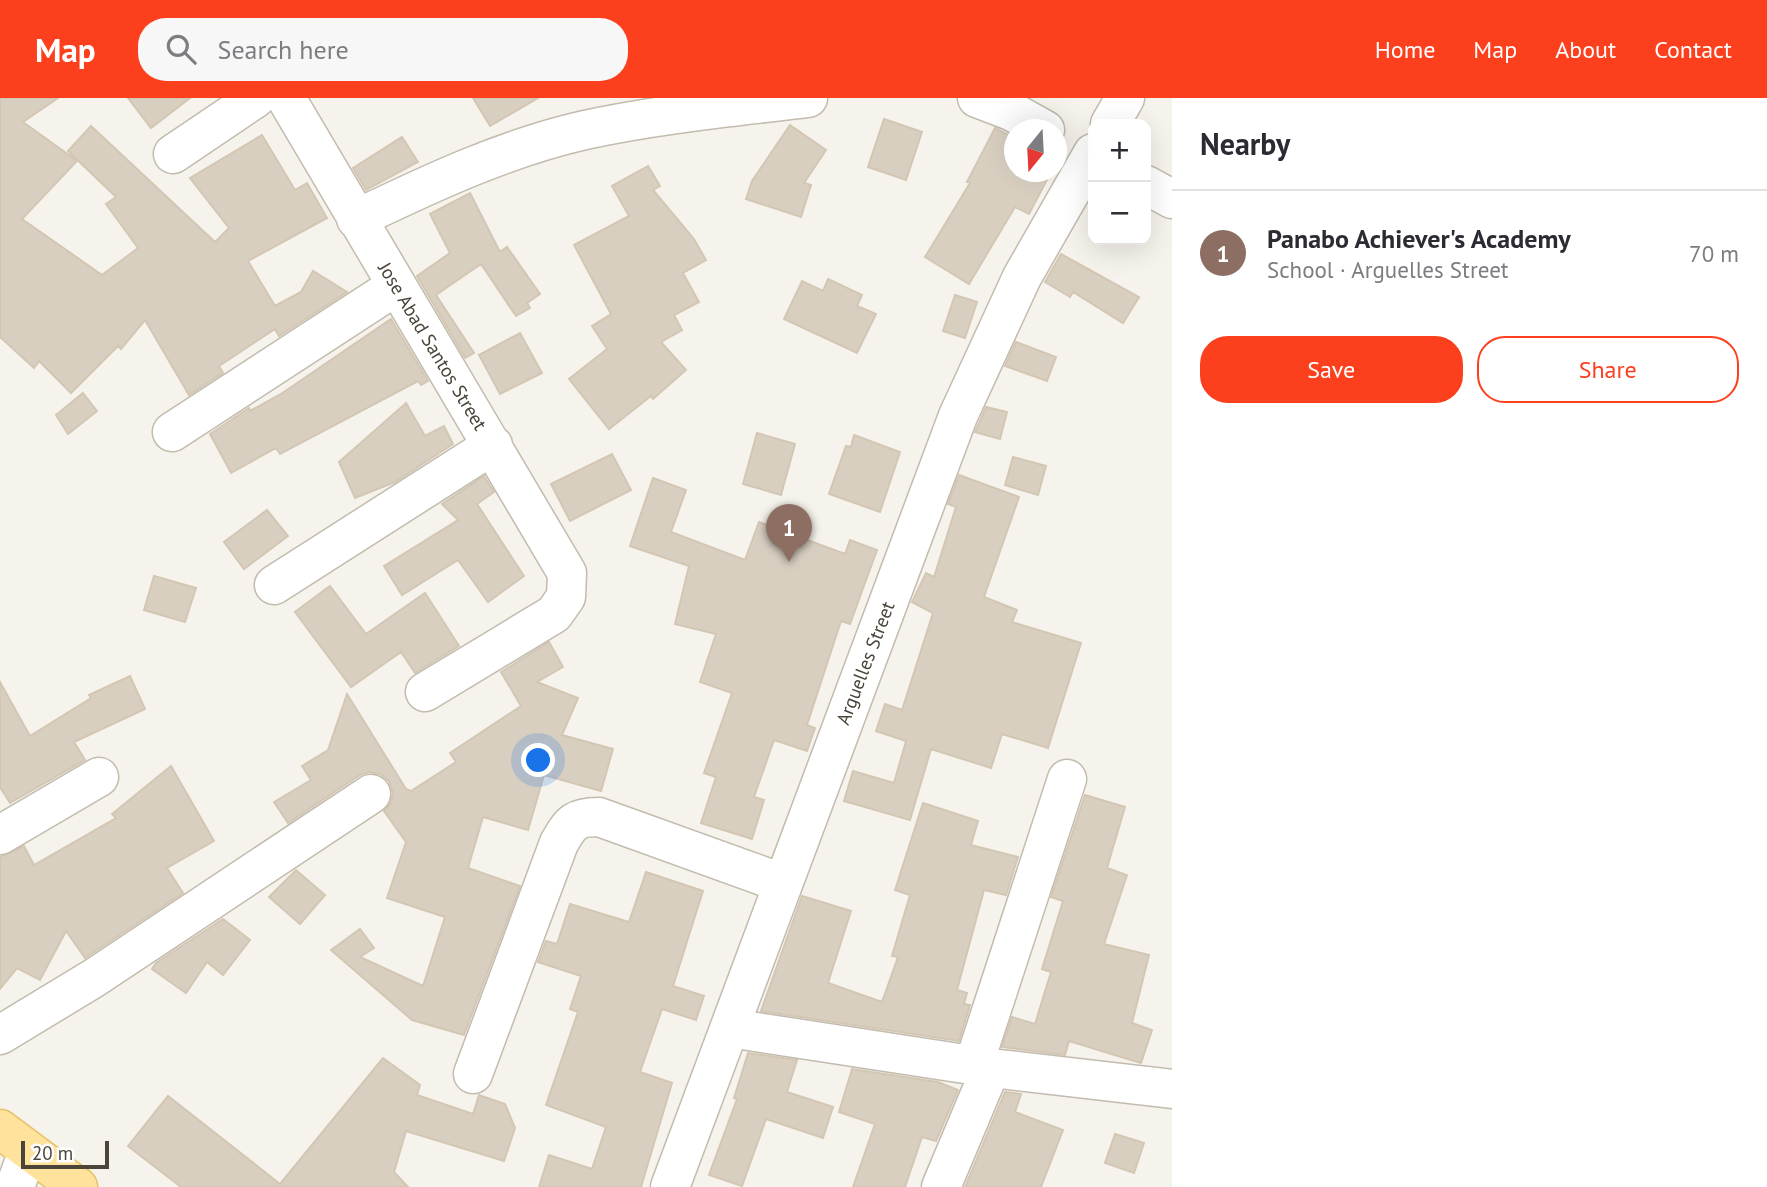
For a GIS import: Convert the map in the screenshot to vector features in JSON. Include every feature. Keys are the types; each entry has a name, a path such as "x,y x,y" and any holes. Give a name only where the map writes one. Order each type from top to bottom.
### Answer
{"main road":[{"path":"14,1140 78,1187"}],"street":[{"path":"173,154 256,98"},
{"name":"Jose Abad Santos Street","path":"286,98 567,573 566,597 554,614 425,692"},
{"path":"356,219 440,179 506,154 583,131 665,116 808,98"},
{"path":"977,98 1025,119"},
{"name":"Arguelles Street","path":"1113,119 1125,98"},
{"path":"1067,139 1088,145"},
{"name":"Arguelles Street","path":"670,1187 958,416 1022,277 1088,163"},
{"path":"1151,188 1172,199"},
{"path":"172,432 396,286"},
{"path":"274,585 493,445"},
{"path":"0,835 99,777"},
{"path":"941,1187 982,1066 1067,779"},
{"path":"0,1035 93,978 371,794"},
{"path":"473,1074 559,843 569,826 581,817 599,817 782,883"},
{"path":"730,1028 982,1066 1172,1089"},
{"path":"14,1140 15,1187"}],"building":[{"path":"0,98 58,98 23,122 77,161 22,219 102,275 138,248 106,204 116,197 68,151 91,126 215,242 229,228 190,178 262,135 295,190 307,183 327,218 248,261 275,306 301,292 313,271 347,292 279,336 275,329 219,366 223,373 189,395 145,320 121,349 118,346 71,393 39,361 34,368 0,337"},
{"path":"128,98 190,98 151,128"},
{"path":"473,98 538,98 490,126"},
{"path":"884,119 922,132 906,180 868,167"},
{"path":"790,125 826,150 804,183 811,185 801,217 746,199 752,181"},
{"path":"995,128 1004,133 1004,182 1046,182 1029,214 1015,207 969,284 925,257 970,183 967,182"},
{"path":"402,137 418,162 366,190 353,168"},
{"path":"648,166 660,186 653,190 694,239 706,260 683,273 699,302 674,315 682,330 661,342 686,370 653,399 651,396 609,429 569,379 607,349 592,326 611,314 574,245 629,216 612,186"},
{"path":"470,193 500,252 507,247 540,294 527,303 530,308 516,316 481,264 436,295 474,353 465,358 417,276 450,253 430,214"},
{"path":"1061,254 1139,297 1123,323 1073,292 1070,297 1045,282"},
{"path":"828,279 862,295 857,306 876,314 857,353 784,319 802,281 823,291"},
{"path":"955,295 977,302 965,338 943,331"},
{"path":"391,319 428,381 421,385 418,381 280,454 276,448 231,473 210,434 249,408 250,411 281,394"},
{"path":"520,333 542,373 500,394 479,355"},
{"path":"1016,342 1056,357 1047,381 1005,366"},
{"path":"83,393 97,411 68,434 56,415"},
{"path":"406,403 425,436 444,426 453,444 395,482 355,498 339,462"},
{"path":"986,407 1007,412 1000,439 975,432"},
{"path":"757,433 795,444 781,495 743,484"},
{"path":"854,435 900,452 880,512 829,494 846,446 851,447"},
{"path":"612,454 631,490 570,521 551,484"},
{"path":"1013,457 1046,466 1038,495 1005,485"},
{"path":"959,475 1019,497 984,597 1017,610 1012,622 1081,643 1048,748 1002,734 991,768 931,749 910,820 844,801 853,771 894,783 906,741 876,731 885,704 902,710 933,613 912,602 926,573 934,577 956,507 948,504"},
{"path":"484,476 494,492 477,504 524,576 488,602 458,560 402,595 384,566 458,520 442,504"},
{"path":"653,478 686,490 671,532 745,560 759,522 845,554 850,540 877,550 850,624 841,621 807,725 815,728 807,751 774,740 754,797 764,800 752,839 701,823 716,777 704,773 732,693 700,682 716,634 675,624 689,566 630,546"},
{"path":"267,510 288,536 244,569 224,542"},
{"path":"154,576 196,588 185,622 144,610"},
{"path":"330,586 366,634 425,593 459,646 415,673 401,652 351,687 295,612"},
{"path":"549,642 563,667 537,682 578,698 562,735 613,749 601,791 544,775 528,830 483,817 468,868 520,886 464,1035 412,1020 331,950 360,929 374,948 360,957 423,986 445,917 387,898 406,842 384,811 391,803 393,793 389,781 380,774 369,772 360,775 288,823 274,802 311,780 302,766 328,750 347,694 406,789 411,791 456,762 450,753 521,706 501,672"},
{"path":"130,676 145,709 74,742 85,760 10,803 0,787 0,682 30,736 91,698 89,695"},
{"path":"171,766 214,841 167,868 183,893 85,958 66,931 40,980 17,968 0,989 0,857 24,846 34,865 116,818 112,814"},
{"path":"1085,795 1125,807 1107,868 1127,875 1104,944 1149,955 1132,1023 1152,1030 1141,1063 1069,1041 1065,1055 1002,1047 1012,1017 1035,1024 1051,972 1042,969 1063,901 1051,897"},
{"path":"923,803 978,821 971,845 1018,857 1006,895 984,890 957,990 967,993 964,1004 970,1005 959,1041 761,1011 802,896 851,911 828,983 882,1002 898,957 892,956 910,895 895,890"},
{"path":"296,870 325,895 300,924 269,897"},
{"path":"646,872 703,891 673,986 704,996 696,1020 662,1009 640,1072 672,1083 641,1187 539,1187 549,1155 592,1169 606,1127 546,1105 578,1012 570,1009 581,976 538,962 546,941 557,944 570,904 629,922"},
{"path":"223,919 250,940 223,975 207,962 186,993 152,969 156,963"},
{"path":"748,1053 797,1060 787,1092 833,1107 823,1138 766,1119 742,1186 709,1175 737,1099 734,1098"},
{"path":"383,1058 420,1085 417,1095 473,1114 479,1095 505,1104 515,1128 504,1161 406,1131 394,1172 408,1187 181,1187 128,1146 168,1096 280,1184"},
{"path":"852,1069 938,1082 958,1090 936,1141 922,1137 905,1187 853,1187 875,1124 839,1112"},
{"path":"1005,1092 1021,1094 1015,1112 1063,1130 1041,1187 965,1187"},
{"path":"1115,1134 1144,1143 1134,1173 1105,1163"}],"place":[{"name":"Panabo Achiever's Academy","path":"789,562"}]}
